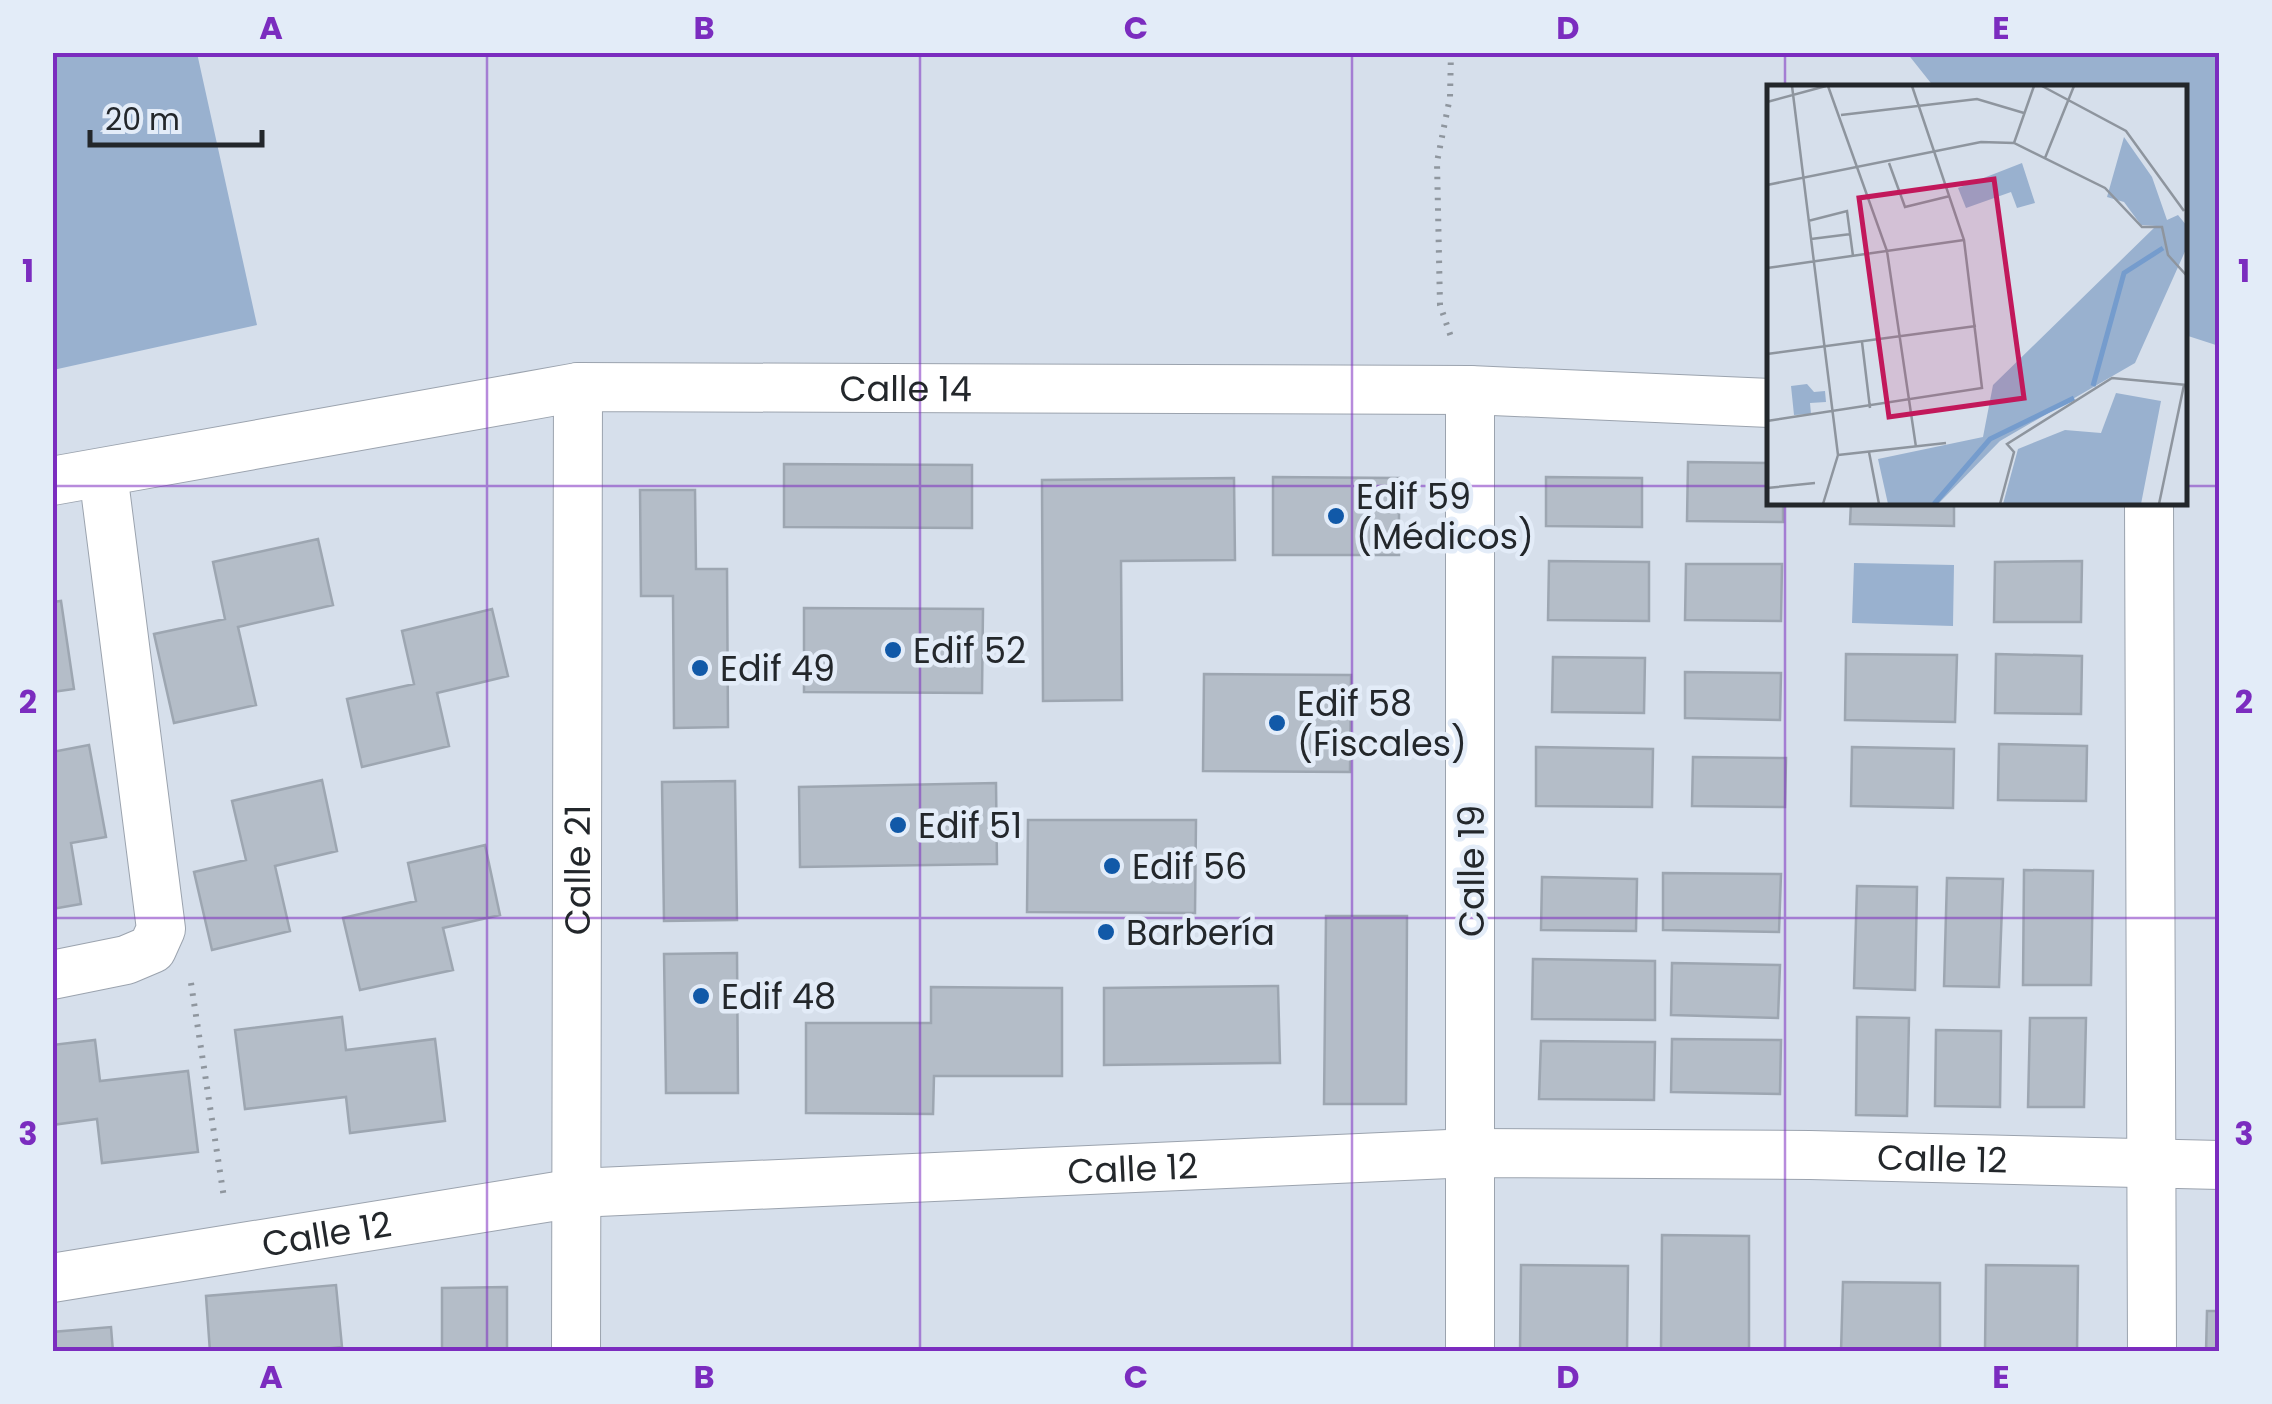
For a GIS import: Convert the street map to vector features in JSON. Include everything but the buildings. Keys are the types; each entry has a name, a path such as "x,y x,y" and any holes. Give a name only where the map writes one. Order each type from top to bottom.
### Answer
{"street":[{"name":"Calle 14","path":"52,481 578,387 1470,390 1767,403"},
{"name":"Calle 21","path":"576,1352 578,387"},
{"name":"Calle 19","path":"1470,390 1470,1352"},
{"path":"52,975 126,960 152,949 161,929 104,473"},
{"path":"2149,505 2152,1352"},
{"name":"Calle 12","path":"52,1278 576,1193 1470,1153 2220,1165"}],"path":[{"path":"1451,52 1450,97 1436,162 1440,305 1470,390"},
{"path":"161,929 185,944 232,1249"}],"shaded area":[{"path":"52,53 197,53 257,325 53,370"},
{"path":"1907,53 2219,53 2219,346 2187,336 2187,85 1932,85"},
{"path":"1854,563 1954,565 1953,626 1852,623"}],"place":[{"name":"Edif 59 (Médicos)","path":"1336,516"},
{"name":"Edif 52","path":"893,650"},
{"name":"Edif 49","path":"700,668"},
{"name":"Edif 58 (Fiscales)","path":"1277,723"},
{"name":"Edif 51","path":"898,825"},
{"name":"Edif 56","path":"1112,866"},
{"name":"Barbería","path":"1106,932"},
{"name":"Edif 48","path":"701,996"}]}
